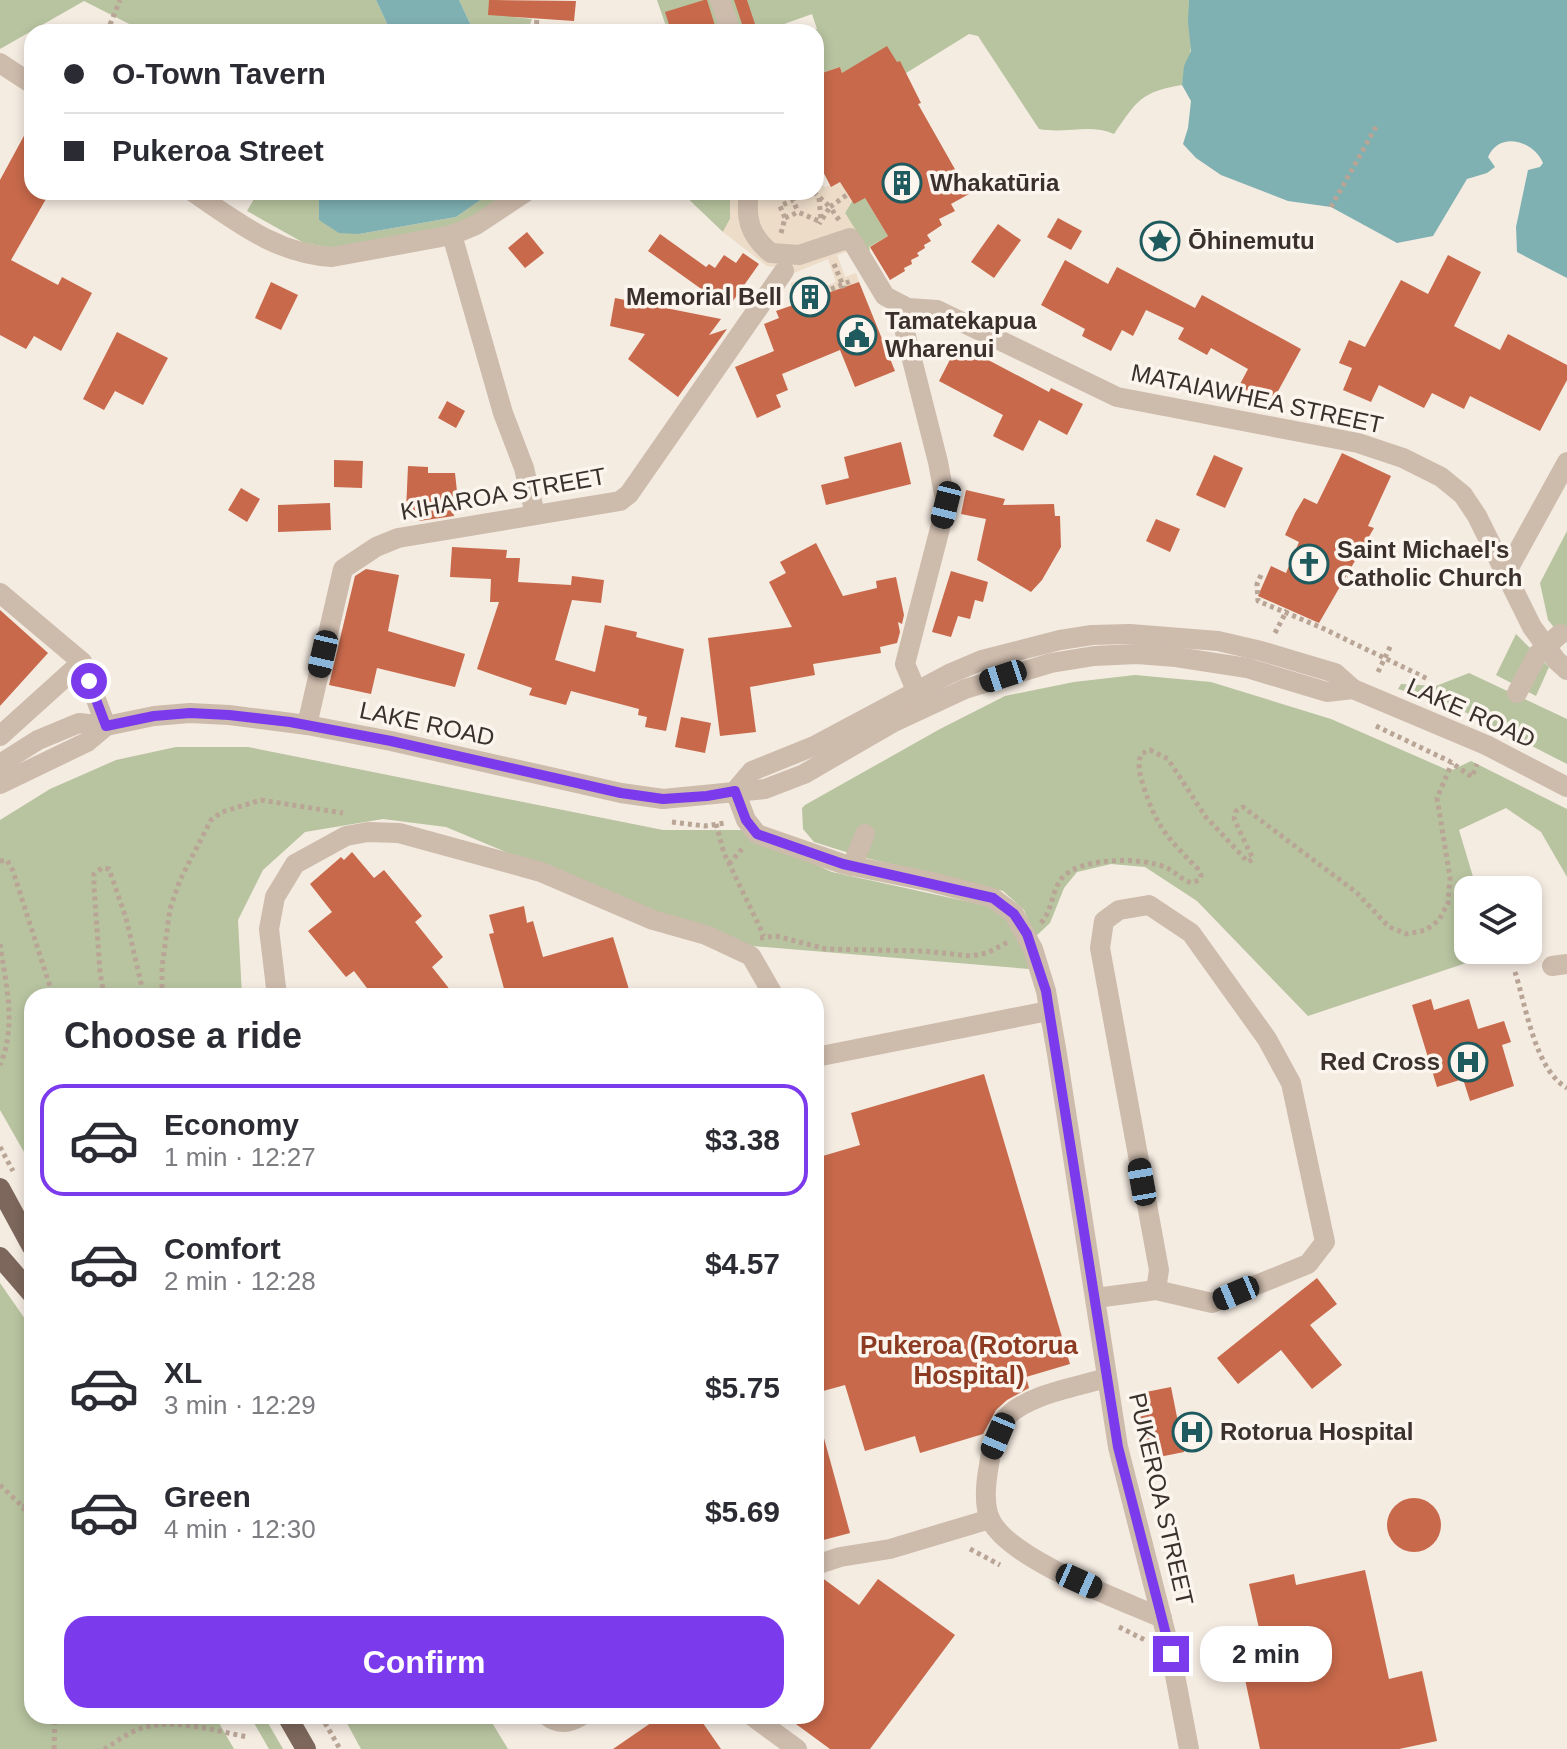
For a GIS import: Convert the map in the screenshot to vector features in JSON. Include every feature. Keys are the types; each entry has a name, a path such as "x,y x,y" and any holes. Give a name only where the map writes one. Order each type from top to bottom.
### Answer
{"main road":[{"path":"0,1188 24,1232"},
{"path":"0,1257 24,1285"},
{"path":"292,1724 306,1749"}],"street":[{"path":"720,0 728,24"},
{"path":"0,63 24,79"},
{"path":"205,200 274,244 312,256 351,255 452,235 483,221 514,200"},
{"path":"749,200 750,229 786,271"},
{"path":"452,235 503,413 524,468 535,514"},
{"name":"MATAIAWHEA STREET","path":"786,271 806,254 850,238 885,296 908,308 937,310 1117,397 1358,443 1417,463 1451,483 1463,495 1477,516 1532,627 1553,640 1567,670"},
{"name":"KIHAROA STREET","path":"307,725 343,569 376,547 398,538 620,501 629,494 786,271"},
{"path":"908,308 904,328 946,505 905,664 920,698"},
{"path":"1506,573 1567,462"},
{"path":"0,593 82,662 106,726"},
{"path":"1092,635 1094,656"},
{"name":"LAKE ROAD","path":"0,764 38,740 79,723 106,726 154,716 190,713 307,725 621,793 663,799 707,796 735,791 752,771 920,698 982,660 1092,635 1175,636 1218,641 1335,673 1353,689 1486,745 1567,787"},
{"path":"1517,693 1537,655 1553,640"},
{"name":"LAKE ROAD","path":"920,698 1051,663 1094,656 1137,654 1211,660 1327,692 1353,689"},
{"path":"0,736 82,662"},
{"name":"LAKE ROAD","path":"0,784 87,742 106,726"},
{"path":"735,791 746,820 757,834 852,866 993,898 1014,914 1027,934"},
{"path":"276,988 269,929 275,897 295,864 346,836 368,832 399,833 541,872 653,920 706,935 751,956 769,988"},
{"path":"852,866 865,834"},
{"path":"1096,1298 1156,1290 1212,1303 1308,1264 1325,1242 1291,1083 1267,1039 1191,933 1149,905 1119,910 1104,921 1100,948 1159,1270 1156,1290"},
{"name":"PUKEROA STREET","path":"1027,934 1046,991 1118,1447 1171,1654 1189,1749"},
{"path":"824,1055 1048,1011"},
{"path":"1106,1378 1027,1402 1004,1419 991,1452 985,1487 990,1519 1010,1543 1052,1569 1162,1618"},
{"path":"824,1562 890,1549 990,1519"},
{"path":"758,1724 772,1742 797,1749"}],"path":[{"path":"110,24 120,0"},
{"path":"537,17 537,24"},
{"path":"1331,207 1377,125"},
{"path":"812,232 830,207 848,194"},
{"path":"798,212 793,200 780,206 785,218 778,241 786,271 810,281 816,295 855,280"},
{"path":"818,200 821,223"},
{"path":"822,200 830,207"},
{"path":"832,259 843,286"},
{"path":"1347,575 1423,574"},
{"path":"1261,575 1257,584 1258,601 1428,679"},
{"path":"1275,633 1286,612"},
{"path":"1378,672 1391,645"},
{"path":"1369,723 1452,763 1472,777 1477,764"},
{"path":"1027,934 1050,913 1056,889 1078,865 1144,863 1169,868 1192,883 1199,880 1201,875 1198,869 1159,828 1152,812 1139,772 1141,754 1150,750 1168,759 1205,816 1248,862 1253,859 1234,819 1236,811 1243,807 1356,892 1389,927 1407,934 1426,930 1439,920 1448,903 1450,877 1437,798 1452,763"},
{"path":"658,819 705,826 746,820"},
{"path":"716,824 729,864 764,936"},
{"path":"729,864 748,842"},
{"path":"0,861 7,860 13,871 50,988"},
{"path":"103,988 94,887 94,874 102,868 109,869 126,918 142,988"},
{"path":"0,944 10,1029 0,1065"},
{"path":"1515,972 1541,1057 1550,1074 1567,1088"},
{"path":"0,1485 23,1507"},
{"path":"957,1552 970,1549 1010,1570"},
{"path":"1117,1626 1171,1654"},
{"path":"54,1749 55,1724"},
{"path":"326,1724 340,1749"},
{"path":"104,1749 138,1729 164,1725 196,1727 248,1737"}],"green space":[{"path":"0,0 376,0 387,24 129,24 84,1 44,24 24,24 24,35 0,49"},
{"path":"459,0 502,0 501,7 514,8 514,17 532,19 530,24 470,24"},
{"path":"657,0 1189,0 1191,46 1182,85 1157,91 1141,100 1114,134 1096,129 1039,129 978,36 969,34 824,124 824,117 849,92 840,67 824,72 824,24 815,24 812,14 784,24 665,24"},
{"path":"865,198 888,236 869,247 868,252 845,213 852,201"},
{"path":"253,200 319,200 319,220 359,234 456,217 480,200 499,200 462,223 338,249 304,243 247,211"},
{"path":"689,200 730,200 730,219 723,232"},
{"path":"1567,531 1567,643 1548,620 1540,583"},
{"path":"1516,634 1549,667 1536,696 1496,675"},
{"path":"1469,673 1567,719 1567,764 1455,707 1398,689 1401,684 1436,686"},
{"path":"1135,675 1211,682 1331,719 1450,771 1471,761 1567,809 1567,877 1541,832 1506,808 1459,830 1473,876 1454,876 1454,964 1463,964 1308,1016 1197,901 1145,867 1111,864 1077,872 1064,888 1050,923 1035,937 1024,910 1003,891 862,857 814,842 803,829 802,808 805,805 940,729 1005,696 1074,682"},
{"path":"176,747 248,747 663,830 755,830 780,848 832,872 997,908 1019,936 1029,969 740,945 626,902 446,827 383,819 305,832 263,870 238,920 242,988 24,988 24,1152 0,1110 0,820 50,789 116,760"},
{"path":"0,1283 24,1318 24,1724 220,1724 234,1749 0,1749"},
{"path":"255,1724 269,1724 283,1749 269,1749"},
{"path":"347,1724 493,1724 508,1749 361,1749"}],"shaded area":[{"path":"840,181 852,201 845,213 881,270 864,280 849,251 837,255 845,277 856,273 859,282 806,306 798,291 791,288 791,283 811,275 817,290 836,282 828,259 789,275 776,267 767,266 723,232 730,219 730,200 824,200 824,186"}],"water":[{"path":"376,0 459,0 470,24 387,24"},
{"path":"1189,0 1567,0 1567,278 1517,252 1516,227 1528,170 1543,163 1524,144 1508,141 1493,149 1488,157 1495,167 1467,179 1433,236 1397,243 1331,207 1288,201 1221,175 1196,158 1183,144 1191,101 1182,85 1184,66 1191,51"},
{"path":"319,200 480,200 456,217 359,234 339,233 319,220"}],"building":[{"path":"489,0 576,1 574,21 488,15"},
{"path":"707,0 714,24 669,24 665,12"},
{"path":"734,0 747,0 755,24 742,24"},
{"name":"Whakatūria","path":"887,46 897,62 900,61 921,103 918,104 969,194 951,204 955,211 939,219 942,225 927,235 931,241 917,253 919,256 911,260 912,264 904,268 905,271 890,280 870,247 888,236 865,198 854,204 840,182 831,187 824,173 824,72 840,67 842,73"},
{"path":"24,136 24,200 45,200 11,260 58,285 62,277 92,293 61,351 34,336 26,349 0,335 0,180"},
{"path":"1058,218 1082,231 1071,250 1047,237"},
{"path":"998,224 1021,240 994,278 971,262"},
{"path":"527,232 544,253 525,268 508,248"},
{"path":"660,234 706,267 709,264 715,268 724,255 736,263 743,253 759,264 728,308 648,251"},
{"path":"1448,255 1481,272 1454,326 1500,350 1508,334 1567,365 1567,380 1540,431 1470,396 1464,409 1432,393 1424,408 1379,385 1371,402 1343,390 1352,368 1339,363 1349,340 1365,347 1401,280 1428,294"},
{"path":"1065,260 1108,284 1117,267 1195,308 1202,295 1301,349 1271,404 1239,386 1248,369 1211,348 1207,355 1178,339 1184,328 1146,310 1133,336 1122,330 1111,351 1082,336 1085,329 1041,305"},
{"path":"271,282 298,295 281,330 255,318"},
{"path":"859,282 895,371 855,387 840,350 782,374 788,390 776,395 781,407 757,418 735,367 774,351 764,324 779,318 776,311"},
{"path":"615,298 721,319 709,335 727,329 678,397 628,359 645,334 610,326"},
{"path":"117,332 168,358 143,405 115,391 104,410 83,399"},
{"path":"958,344 1049,392 1051,388 1083,404 1067,435 1039,420 1023,451 993,436 1003,415 939,381"},
{"path":"447,401 465,411 456,428 438,418"},
{"path":"901,442 911,484 826,505 821,485 849,478 844,457"},
{"path":"1342,453 1391,476 1368,526 1374,528 1319,623 1258,596 1271,566 1286,573 1299,542 1285,535 1295,513 1304,498 1317,504"},
{"path":"1214,455 1243,468 1225,508 1196,495"},
{"path":"334,460 363,461 362,488 334,487"},
{"path":"408,466 428,467 428,473 455,473 459,510 453,511 454,516 419,521 418,512 406,511"},
{"path":"241,488 260,499 247,522 228,510"},
{"path":"966,490 1005,499 1003,505 1054,504 1055,516 1060,516 1061,547 1042,580 1031,592 977,560 986,519 961,514"},
{"path":"330,503 331,530 278,532 278,505"},
{"path":"1156,519 1180,529 1170,552 1146,541"},
{"path":"816,543 843,596 877,588 876,581 896,577 904,615 902,624 898,622 900,632 897,643 880,647 881,653 813,664 815,675 750,687 756,732 720,736 708,638 792,627 769,582 786,573 780,562"},
{"path":"452,547 507,550 506,558 520,558 518,582 571,585 572,576 604,580 601,603 572,600 555,660 595,672 605,625 637,632 636,637 684,649 666,731 645,727 647,717 638,715 639,709 571,691 566,705 529,695 532,688 477,669 499,602 490,602 491,579 450,577"},
{"path":"366,569 399,575 388,631 465,654 455,687 377,668 371,694 329,685 355,576"},
{"path":"951,571 988,582 983,602 975,600 970,619 958,616 951,637 932,632"},
{"path":"0,610 48,653 0,706"},
{"path":"681,717 711,723 705,753 675,747"},
{"path":"352,852 374,878 384,870 422,916 415,922 443,957 432,967 449,988 367,988 354,971 346,977 308,931 332,912 310,884 341,857 344,860"},
{"path":"524,906 527,923 533,921 543,957 613,937 629,988 504,988 489,934 494,933 489,915"},
{"name":"Red Cross","path":"1431,999 1434,1010 1469,999 1478,1029 1504,1021 1511,1042 1502,1045 1514,1086 1470,1101 1463,1079 1437,1087 1412,1005"},
{"path":"984,1074 1070,1364 1026,1377 1029,1388 996,1410 983,1434 920,1453 915,1436 865,1451 845,1385 824,1391 824,1156 860,1145 851,1113"},
{"path":"1317,1278 1337,1304 1310,1325 1342,1365 1312,1389 1281,1350 1238,1384 1217,1358"},
{"path":"1171,1387 1184,1452 1149,1459 1136,1394"},
{"path":"824,1438 850,1533 824,1540"},
{"path":"1414,1498 1433,1506 1441,1525 1433,1544 1414,1552 1395,1544 1387,1525 1395,1506"},
{"path":"1365,1570 1389,1679 1422,1671 1437,1741 1399,1749 1260,1749 1237,1642 1261,1637 1249,1584 1294,1574 1296,1585"},
{"path":"824,1579 859,1605 878,1579 955,1635 870,1749 830,1749 796,1724 824,1724"},
{"path":"649,1724 704,1724 721,1749 613,1749"}],"place":[{"name":"Whakatūria","path":"902,183"},
{"name":"Ōhinemutu","path":"1160,241"},
{"name":"Memorial Bell","path":"810,297"},
{"name":"Tamatekapua Wharenui","path":"857,335"},
{"name":"Saint Michael's Catholic Church","path":"1309,564"},
{"name":"Red Cross","path":"1468,1062"},
{"name":"Rotorua Hospital","path":"1192,1432"}],"district":[{"name":"Pukeroa (Rotorua Hospital)","path":"969,1360"}],"route":[{"path":"89,681 106,726 154,716 190,713 229,715 290,722 391,741 621,793 663,799 735,791 746,820 757,834 843,864 993,898 1014,914 1027,934 1046,991 1118,1447 1171,1654"}]}
